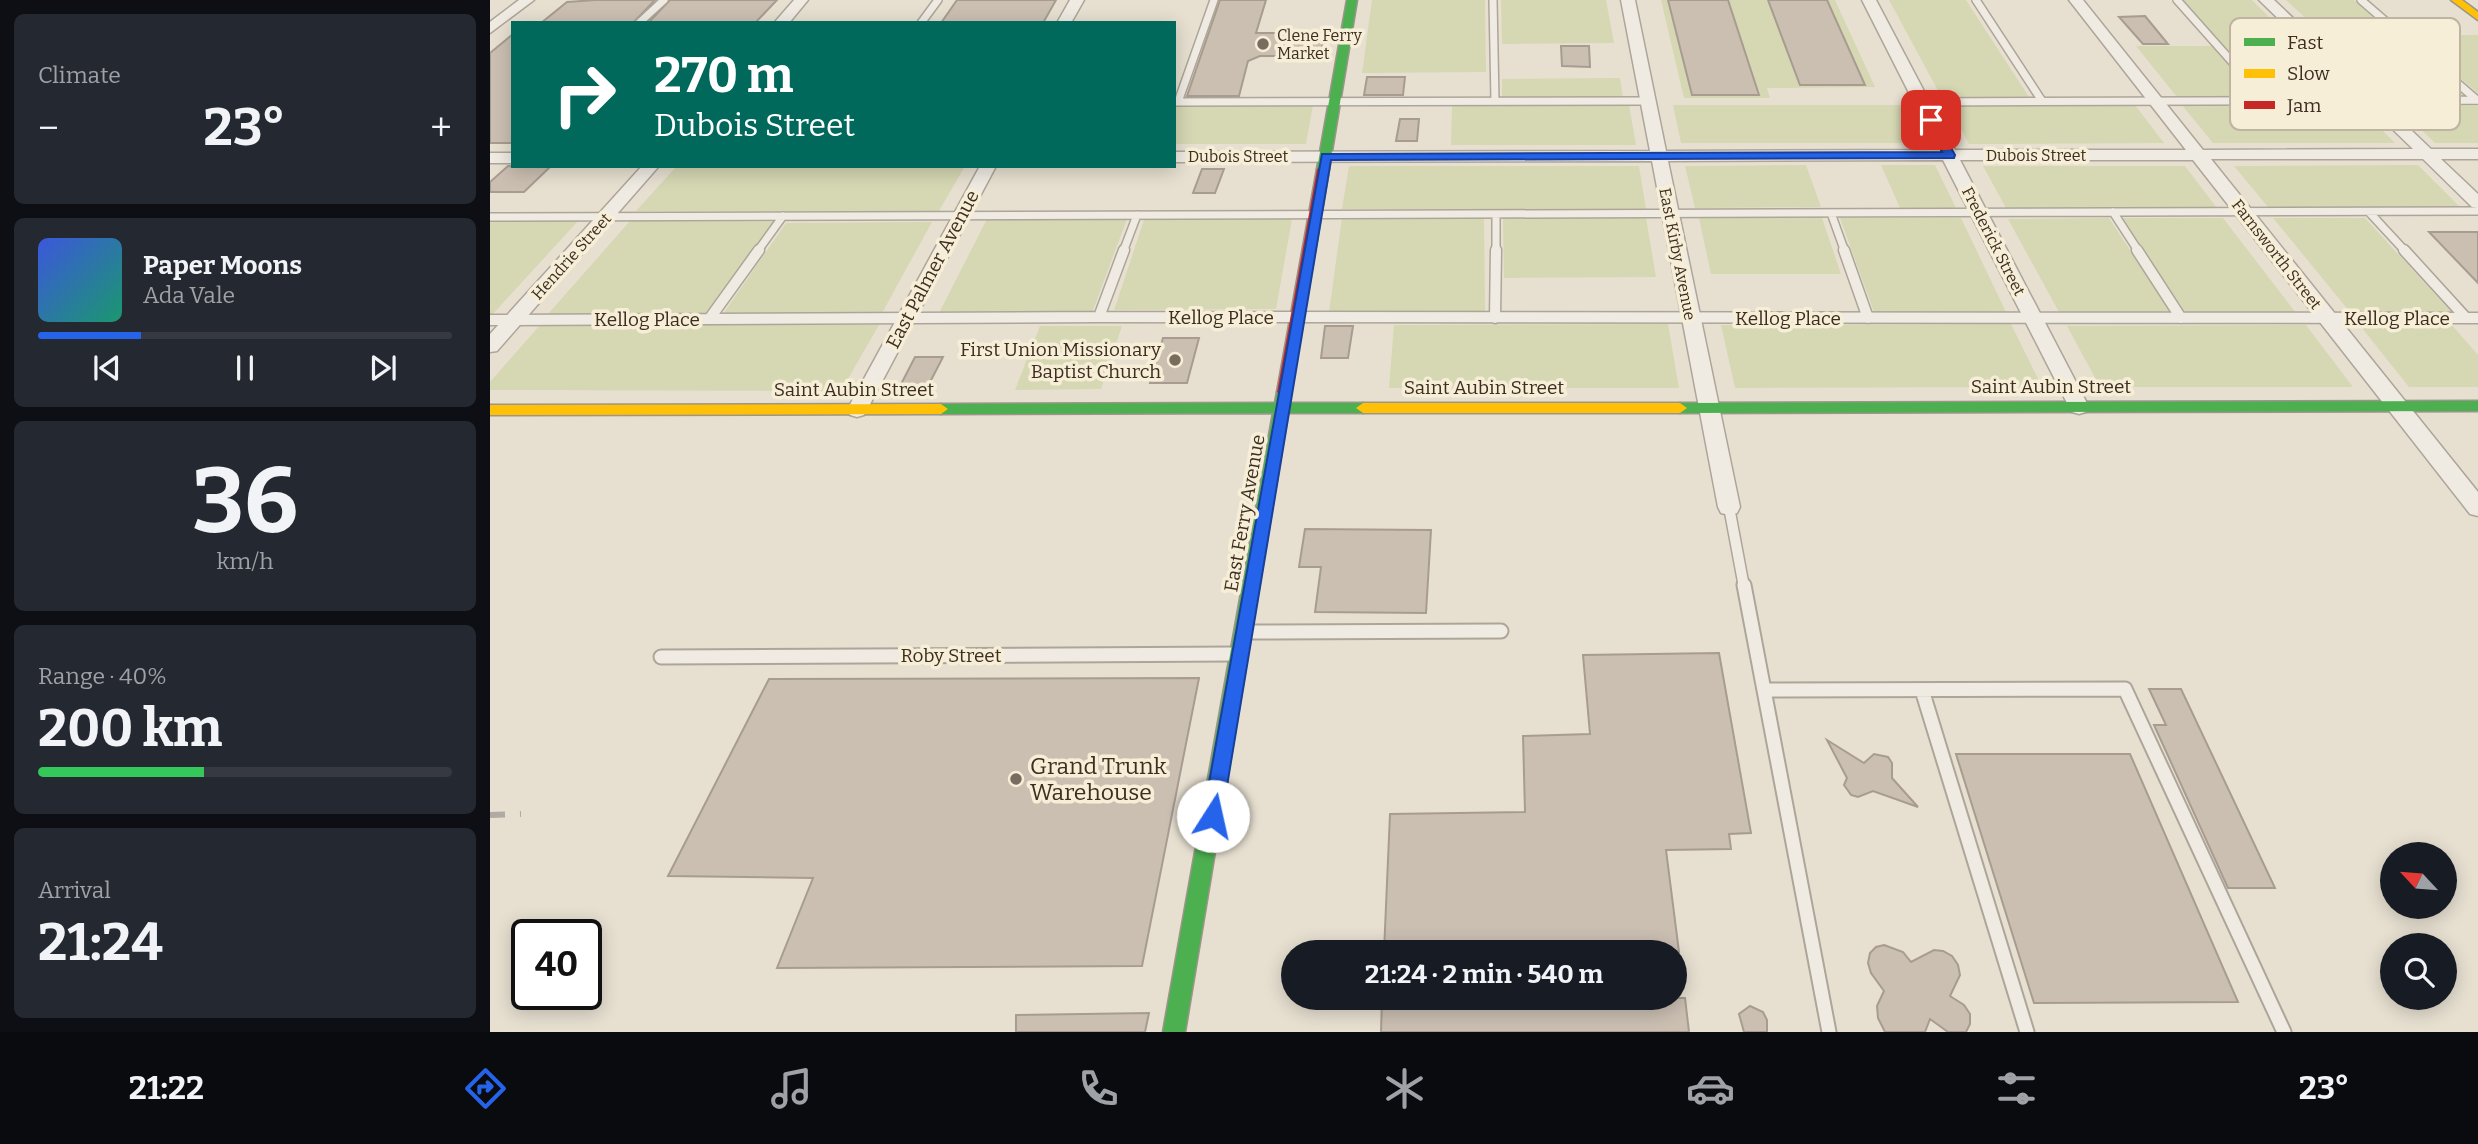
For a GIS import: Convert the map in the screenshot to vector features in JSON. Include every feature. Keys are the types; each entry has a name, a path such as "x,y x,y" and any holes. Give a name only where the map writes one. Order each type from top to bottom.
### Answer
{"street":[{"path":"490,29 496,20 527,0"},
{"path":"783,21 801,0"},
{"path":"1066,21 1077,0"},
{"name":"East Ferry Avenue","path":"1174,1032 1352,0"},
{"name":"East Kirby Avenue","path":"1628,0 1729,507"},
{"name":"Frederick Street","path":"1869,0 2079,407"},
{"name":"Farnsworth Street","path":"2076,0 2477,507"},
{"path":"2266,0 2285,18"},
{"path":"2456,0 2478,17"},
{"path":"2402,130 2478,203"},
{"name":"Dubois Street","path":"1176,157 2478,154"},
{"path":"490,158 511,158"},
{"name":"Hendrie Street","path":"490,346 649,168"},
{"name":"East Palmer Avenue","path":"857,410 987,168"},
{"name":"Saint Aubin Street","path":"490,410 2478,405"}],"lane":[{"path":"641,21 664,0"},
{"path":"922,21 938,0"},
{"path":"1214,0 1176,102 1648,101"},
{"path":"1493,0 1494,101"},
{"path":"1976,0 2042,101"},
{"path":"2177,0 2230,60"},
{"path":"2361,0 2382,18"},
{"path":"2460,85 2478,100"},
{"path":"1922,102 2230,100"},
{"path":"2460,100 2478,100"},
{"path":"490,217 2478,211"},
{"path":"2113,212 2181,318"},
{"path":"2369,212 2466,318"},
{"path":"1831,213 1868,318"},
{"path":"1495,318 1496,214"},
{"path":"1099,317 1137,215"},
{"path":"710,318 783,216"},
{"name":"Kellog Place","path":"490,320 906,317 2478,318"},
{"path":"1729,507 1829,1032"},
{"path":"1245,632 1501,631"},
{"name":"Roby Street","path":"660,657 1241,654"},
{"path":"1764,690 2125,689 2284,1032"},
{"path":"1922,690 2027,1032"}],"green space":[{"path":"1372,0 1485,0 1486,72 1362,73"},
{"path":"1501,0 1606,0 1614,43 1502,44"},
{"path":"1661,0 1835,0 1875,87 1767,88 1770,98 1684,98"},
{"path":"1889,0 1966,0 2029,97 1942,98"},
{"path":"2182,0 2252,0 2270,18 2230,18 2230,52"},
{"path":"2286,0 2354,0 2375,18 2306,18"},
{"path":"2460,35 2478,35 2478,93 2460,78"},
{"path":"2136,46 2212,46 2230,66 2230,97 2177,97"},
{"path":"1620,78 1623,98 1502,98 1502,79"},
{"path":"2181,104 2230,104 2230,130 2382,130 2395,143 2213,143"},
{"path":"2460,104 2478,104 2478,143 2435,143 2422,130 2460,130"},
{"path":"1313,105 1306,144 1176,144 1176,106"},
{"path":"1629,105 1636,145 1451,145 1452,106"},
{"path":"1673,105 1901,105 1920,143 1681,143"},
{"path":"1948,105 2135,105 2164,143 1969,144"},
{"path":"1806,165 1821,207 1695,208 1685,166"},
{"path":"1881,165 1935,165 1956,208 1900,208"},
{"path":"2418,165 2460,207 2268,207 2234,166"},
{"path":"1349,166 1639,166 1646,209 1342,209"},
{"path":"1983,166 2185,166 2217,208 2006,208"},
{"path":"675,168 964,168 939,211 636,211"},
{"path":"1342,218 1484,218 1485,311 1329,312"},
{"path":"1503,218 1646,218 1656,277 1504,278"},
{"path":"1699,218 1822,218 1841,274 1711,274"},
{"path":"1840,218 1961,218 2006,312 1874,312"},
{"path":"2109,218 2171,313 2060,314 2008,219"},
{"path":"2122,218 2223,218 2296,313 2186,314"},
{"path":"2273,218 2365,218 2451,312 2350,312"},
{"path":"987,219 1127,219 1092,313 939,313"},
{"path":"1292,219 1276,309 1114,310 1144,220"},
{"path":"579,220 492,315 490,315 490,221"},
{"path":"630,221 774,222 705,314 548,314"},
{"path":"932,222 882,313 723,314 786,223"},
{"path":"2358,323 2450,323 2478,355 2478,387 2409,387"},
{"path":"541,324 879,325 841,391 490,390 490,382"},
{"path":"1668,324 1679,388 1389,388 1394,325"},
{"path":"2011,324 2042,387 1735,388 1721,325"},
{"path":"2306,325 2353,387 2100,387 2067,326"},
{"path":"1040,326 1122,326 1101,389 1015,390"}],"building":[{"path":"655,0 635,21 543,21 567,2"},
{"path":"670,0 777,0 757,21 650,21"},
{"path":"957,0 1056,0 1044,21 942,21"},
{"name":"Clene Ferry Market","path":"1220,0 1266,0 1256,33 1325,33 1320,56 1260,56 1248,61 1239,96 1187,96"},
{"path":"1668,0 1728,0 1759,95 1692,95"},
{"path":"1768,0 1827,0 1865,85 1800,85"},
{"path":"2145,16 2168,44 2143,44 2119,17"},
{"path":"511,36 511,143 490,143 490,53"},
{"path":"1561,46 1589,46 1590,67 1562,66"},
{"path":"1367,77 1405,77 1403,95 1364,95"},
{"path":"1400,119 1419,119 1417,141 1396,141"},
{"path":"508,166 549,168 524,192 490,192 490,182"},
{"path":"1202,169 1224,169 1215,193 1193,193"},
{"path":"2429,232 2478,232 2478,283"},
{"path":"1325,326 1353,326 1348,358 1321,358"},
{"name":"First Union Missionary Baptist Church","path":"1163,338 1199,338 1187,383 1150,383"},
{"path":"915,357 943,357 927,388 899,388"},
{"path":"1305,529 1431,530 1426,613 1315,612 1321,567 1299,567"},
{"path":"1719,653 1751,833 1729,834 1731,849 1666,850 1677,940 1385,940 1390,814 1525,812 1523,736 1590,734 1583,655"},
{"name":"Grand Trunk Warehouse","path":"1199,678 1142,966 777,968 813,878 668,876 769,679"},
{"path":"2149,689 2181,689 2275,888 2228,888 2154,725 2166,725"},
{"path":"1827,740 1864,763 1874,754 1888,757 1892,763 1892,778 1918,807 1873,791 1858,797 1851,795 1844,785 1847,778"},
{"path":"1956,754 2130,754 2238,1002 2034,1003"},
{"path":"1884,945 1903,952 1911,962 1934,950 1952,956 1960,975 1950,996 1964,1005 1970,1014 1970,1024 1966,1032 1948,1032 1930,1019 1925,1032 1885,1032 1878,1018 1877,1006 1884,991 1871,973 1868,963 1870,953 1876,947"},
{"path":"1750,1006 1763,1012 1767,1020 1767,1032 1744,1032 1739,1014"},
{"path":"1382,1010 1686,1010 1689,1032 1381,1032"},
{"path":"1149,1013 1145,1032 1016,1032 1016,1015"}],"railway":[{"path":"490,815 521,814"}],"traffic: fast":[{"path":"1323,169 1352,0"},
{"path":"1174,1032 1284,392"},
{"path":"1680,408 2478,406"},
{"path":"941,409 1363,408"}],"traffic: slow":[{"path":"2456,0 2478,17"},
{"path":"1363,408 1680,408"},
{"path":"490,410 941,409"}],"traffic: jam":[{"path":"1284,392 1323,169"}],"place":[{"name":"Clene Ferry Market","path":"1263,44"},
{"name":"First Union Missionary Baptist Church","path":"1175,360"},
{"name":"Grand Trunk Warehouse","path":"1016,779"}],"route":[{"path":"1213,816 1326,156 1950,155 1931,120"}]}
